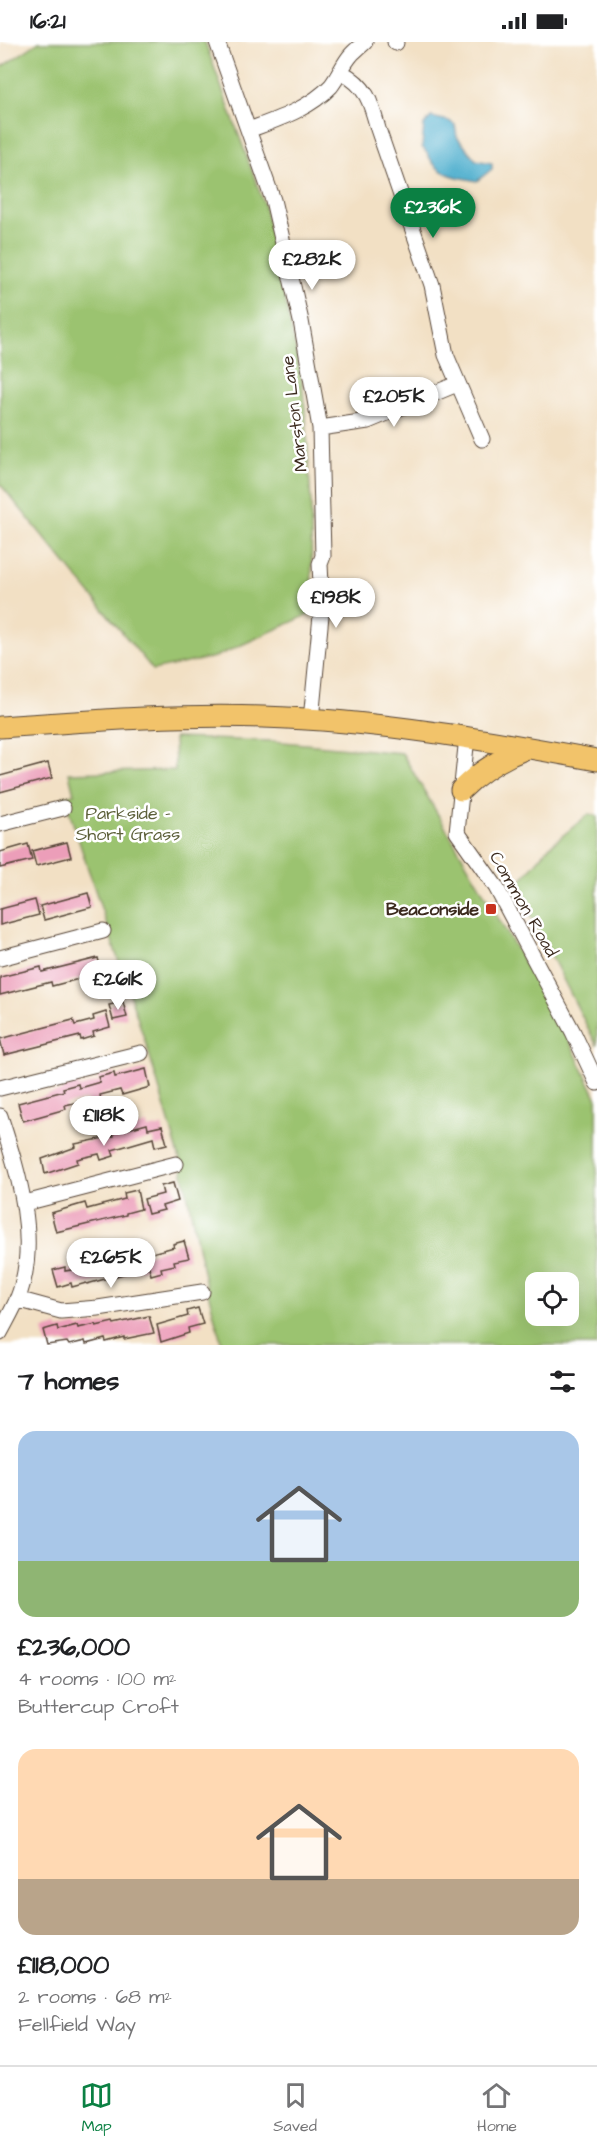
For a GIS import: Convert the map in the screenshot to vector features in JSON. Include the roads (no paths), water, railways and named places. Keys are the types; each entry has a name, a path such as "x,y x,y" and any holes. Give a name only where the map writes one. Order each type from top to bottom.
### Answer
{"highway":[{"path":"0,727 168,716 264,717 391,727 467,737 597,760"},
{"path":"461,790 488,766 503,757 528,748"}],"street":[{"name":"Marston Lane","path":"217,42 273,200 295,292 320,428 322,605 310,720"},
{"path":"249,130 309,104 329,87 342,72 351,55 365,42"},
{"path":"342,72 356,80 366,92 373,106 378,129 432,285 442,341 482,439"},
{"path":"320,428 368,421 458,384"},
{"name":"Common Road","path":"467,737 457,832 496,887 573,1032 597,1083"},
{"path":"0,824 63,808"},
{"path":"0,958 103,931"},
{"path":"0,1088 141,1053"},
{"path":"0,1116 5,1149 25,1203 27,1244 18,1299 0,1333"},
{"path":"25,1203 176,1164"},
{"path":"18,1299 62,1311 98,1308 202,1292"}],"water":[{"path":"431,117 449,121 455,125 457,137 476,160 492,163 492,169 477,181 453,176 437,167 422,147 424,125"}],"place":[{"name":"Beaconside","path":"491,909"}],"park label":[{"name":"Parkside - Short Grass","path":"128,823"}]}
